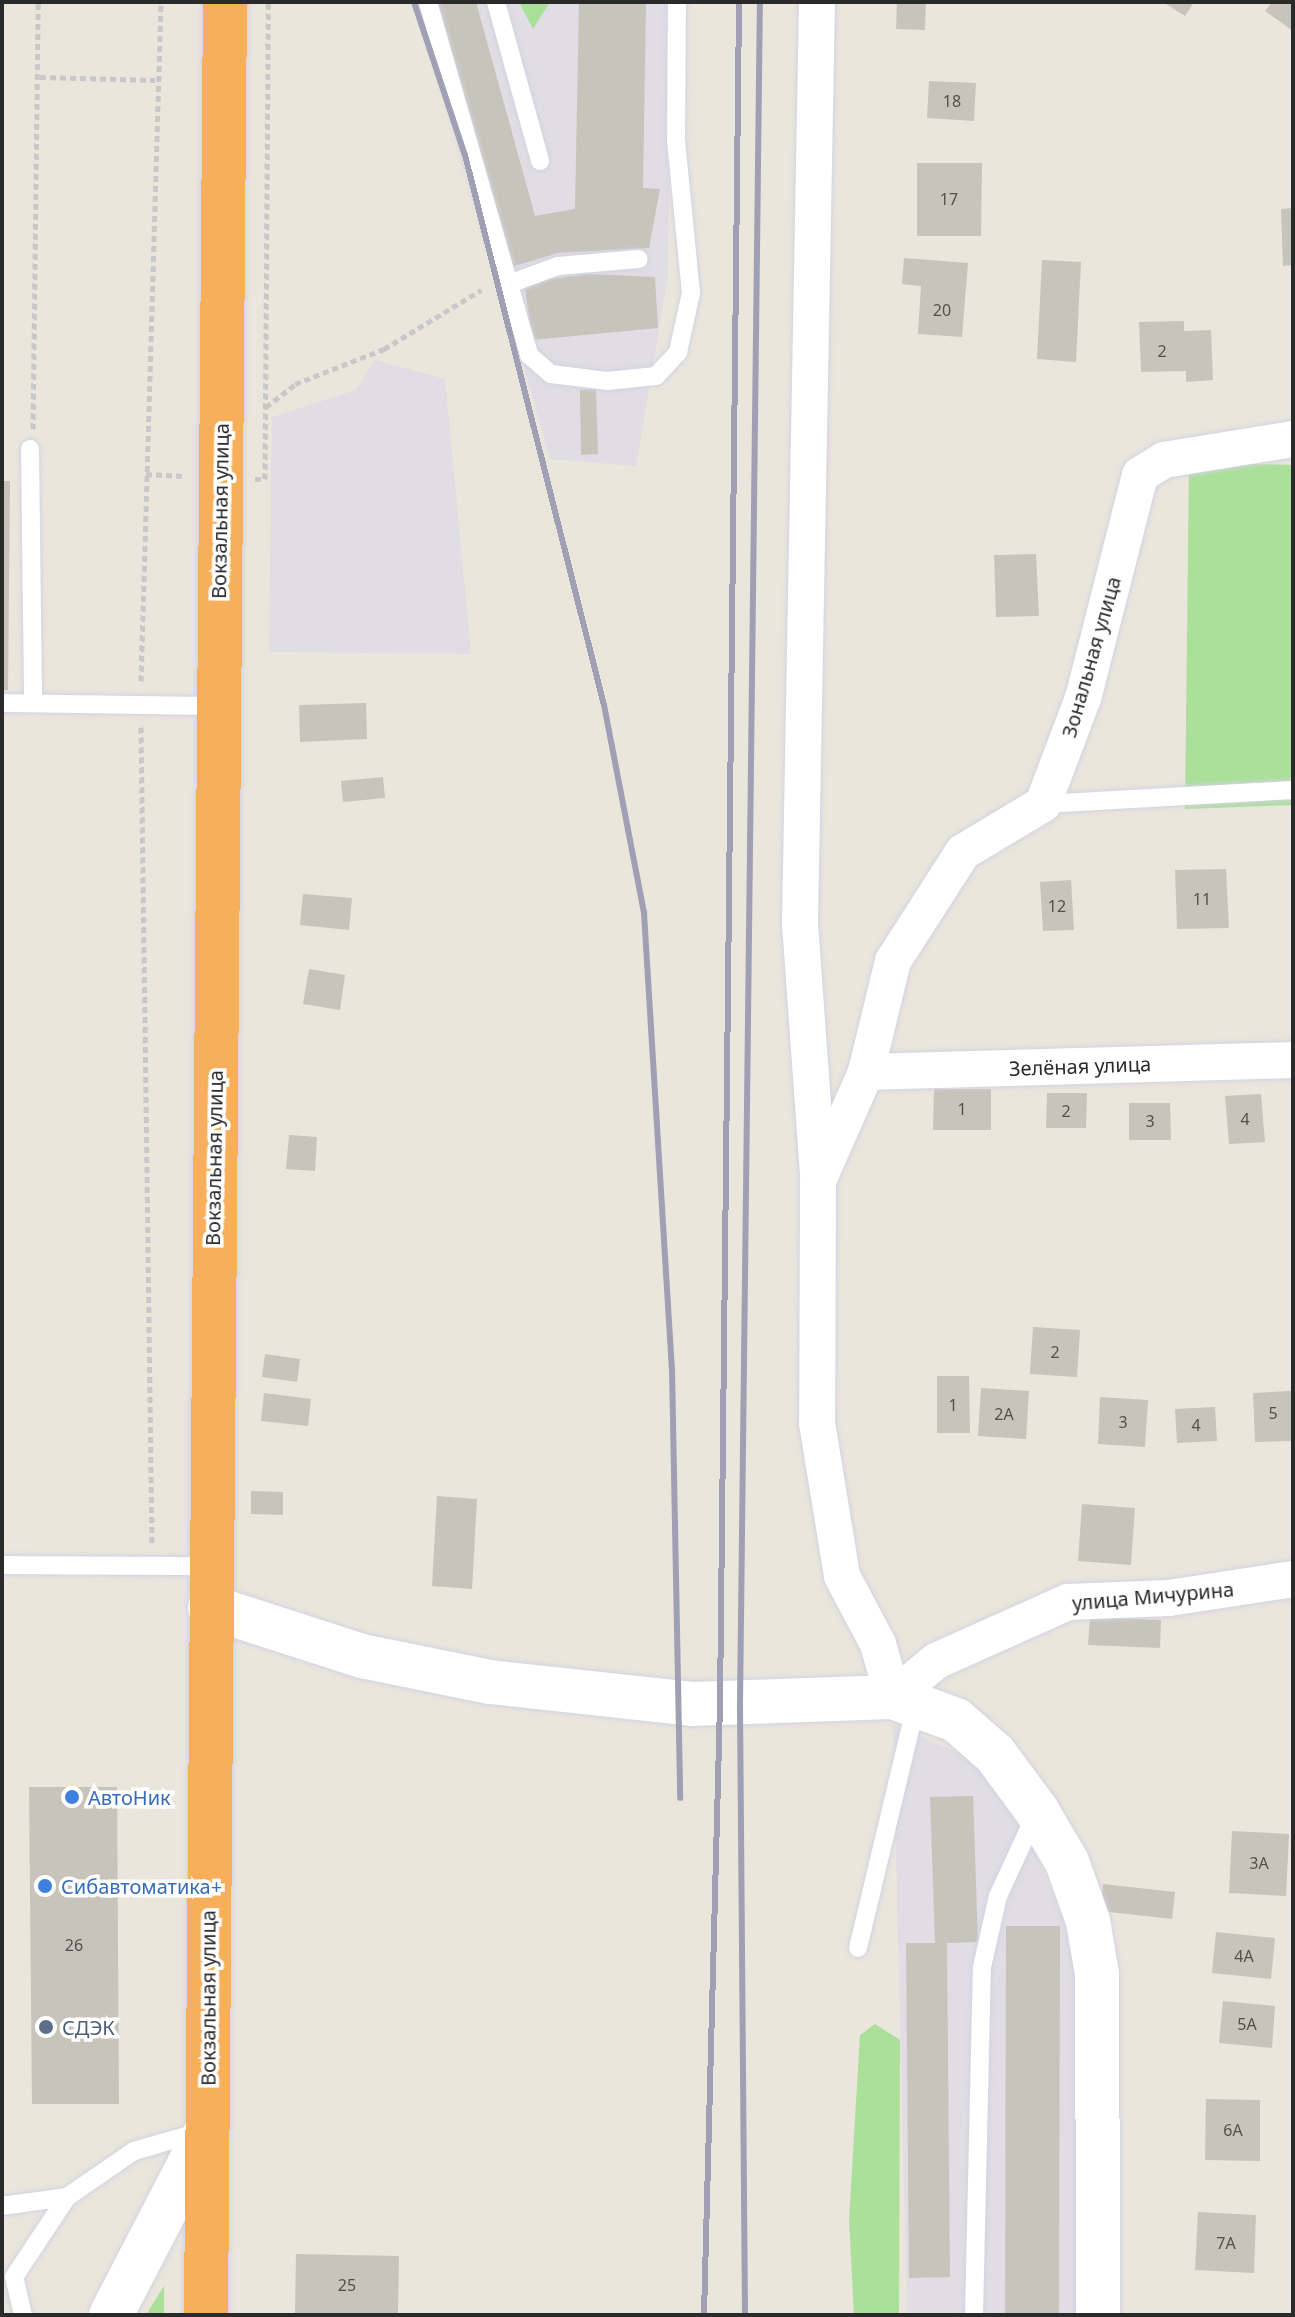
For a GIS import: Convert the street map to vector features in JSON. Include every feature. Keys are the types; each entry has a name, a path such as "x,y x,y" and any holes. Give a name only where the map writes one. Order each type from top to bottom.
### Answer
{"highway":[{"name":"Вокзальная улица","path":"206,2315 225,2"}],"street":[{"path":"817,2 800,923 818,1181 817,1423 842,1576 905,1700"},
{"name":"Зональная улица","path":"1043,804 1083,698 1140,475 1164,460 1293,439"},
{"path":"818,1181 866,1072 893,961 963,852 1043,804"},
{"name":"Зелёная улица","path":"866,1072 1293,1060"},
{"name":"улица Мичурина","path":"905,1700 936,1661 1068,1602 1169,1598 1292,1581"},
{"path":"210,1586 362,1656 581,1696 692,1704 905,1700 956,1720 995,1754 1037,1811 1067,1862 1097,1974 1098,2315"},
{"path":"111,2315 207,2130"}],"lane":[{"path":"428,2 529,355 551,374 656,376 678,352 691,293 676,141 677,2"},
{"path":"496,2 540,161"},
{"path":"509,284 558,266 639,259"},
{"path":"30,449 33,703"},
{"path":"2,703 218,706"},
{"path":"1043,804 1293,790"},
{"path":"2,1565 152,1566 210,1586"},
{"path":"858,1948 905,1700"},
{"path":"974,2315 982,1967 998,1896 1037,1811"},
{"path":"23,2315 14,2277 67,2197 134,2151 207,2130"},
{"path":"2,2206 67,2197"}],"path":[{"path":"30,449 40,77 38,2"},
{"path":"152,1566 141,706 155,80 161,2"},
{"path":"40,77 155,80"},
{"path":"265,408 295,384 384,349 481,290"}],"shaded area":[{"path":"420,2 672,2 668,274 636,466 550,459"},
{"path":"375,360 445,379 471,654 269,652 272,417 356,390"},
{"path":"893,1725 972,1759 1013,1801 1087,1976 1092,2315 907,2315"}],"green space":[{"path":"519,2 550,2 533,29"},
{"path":"1189,462 1293,465 1293,805 1185,809"},
{"path":"875,2024 900,2040 899,2315 854,2315 849,2220 860,2035"},
{"path":"164,2286 164,2315 146,2315"}],"building":[{"path":"437,2 476,2 535,216 575,209 579,2 646,2 643,188 660,189 649,248 558,253 511,267"},
{"path":"897,2 926,2 925,30 896,29"},
{"path":"1163,2 1194,2 1185,16"},
{"path":"1272,2 1293,2 1293,31 1265,11"},
{"path":"929,81 976,83 974,121 927,118"},
{"path":"917,163 982,163 981,236 917,236"},
{"path":"1293,208 1293,265 1283,266 1281,209"},
{"path":"904,258 968,263 962,337 918,334 921,286 902,284"},
{"path":"1042,260 1081,262 1076,362 1037,359"},
{"path":"589,274 655,277 658,328 532,340 524,282"},
{"path":"1184,321 1184,331 1211,330 1213,380 1186,382 1186,371 1141,372 1139,322"},
{"path":"596,389 598,454 581,455 580,390"},
{"path":"2,481 10,481 8,690 2,690"},
{"path":"1036,554 1039,616 996,617 994,555"},
{"path":"366,703 367,739 300,742 299,705"},
{"path":"383,777 385,798 343,802 341,781"},
{"path":"1226,869 1229,928 1177,929 1175,870"},
{"path":"1071,880 1074,930 1043,931 1040,882"},
{"path":"303,894 352,898 349,930 300,925"},
{"path":"309,969 345,975 340,1010 303,1004"},
{"path":"934,1089 991,1089 991,1130 933,1130"},
{"path":"1047,1093 1087,1093 1086,1128 1046,1128"},
{"path":"1261,1094 1265,1142 1229,1144 1225,1096"},
{"path":"1129,1103 1170,1103 1171,1140 1129,1140"},
{"path":"289,1135 317,1137 315,1171 286,1169"},
{"path":"1033,1327 1080,1330 1077,1377 1030,1374"},
{"path":"265,1354 300,1359 297,1382 262,1377"},
{"path":"937,1376 969,1376 970,1433 937,1433"},
{"path":"981,1388 1029,1391 1026,1439 978,1436"},
{"path":"1291,1391 1293,1441 1255,1442 1253,1393"},
{"path":"264,1393 311,1399 308,1426 261,1421"},
{"path":"1100,1397 1148,1400 1145,1447 1098,1444"},
{"path":"1215,1407 1217,1441 1177,1443 1175,1409"},
{"path":"251,1491 283,1492 283,1515 251,1514"},
{"path":"437,1496 477,1499 472,1589 432,1586"},
{"path":"1082,1504 1135,1508 1131,1565 1078,1561"},
{"path":"1090,1617 1161,1620 1160,1648 1088,1645"},
{"path":"29,1787 117,1787 119,2104 32,2104"},
{"path":"973,1796 978,1942 947,1943 950,2277 909,2278 906,1943 935,1943 930,1797"},
{"path":"1232,1831 1289,1834 1286,1896 1229,1893"},
{"path":"1103,1884 1175,1892 1172,1919 1100,1911"},
{"path":"1006,1926 1060,1926 1059,2315 1005,2315"},
{"path":"1216,1932 1275,1938 1271,1979 1212,1973"},
{"path":"1223,2001 1275,2006 1272,2048 1219,2043"},
{"path":"1206,2099 1260,2100 1260,2161 1205,2160"},
{"path":"1198,2212 1256,2215 1254,2273 1195,2270"},
{"path":"296,2254 399,2256 398,2315 295,2315"}],"railway":[{"path":"414,2 465,155 604,705 644,913 672,1369 680,1798"},
{"path":"704,2315 720,1704 739,2"},
{"path":"745,2315 740,1704 760,2"}],"place":[{"name":"АвтоНик","path":"72,1797"},
{"name":"Сибавтоматика+","path":"45,1886"},
{"name":"СДЭК","path":"46,2027"}]}
